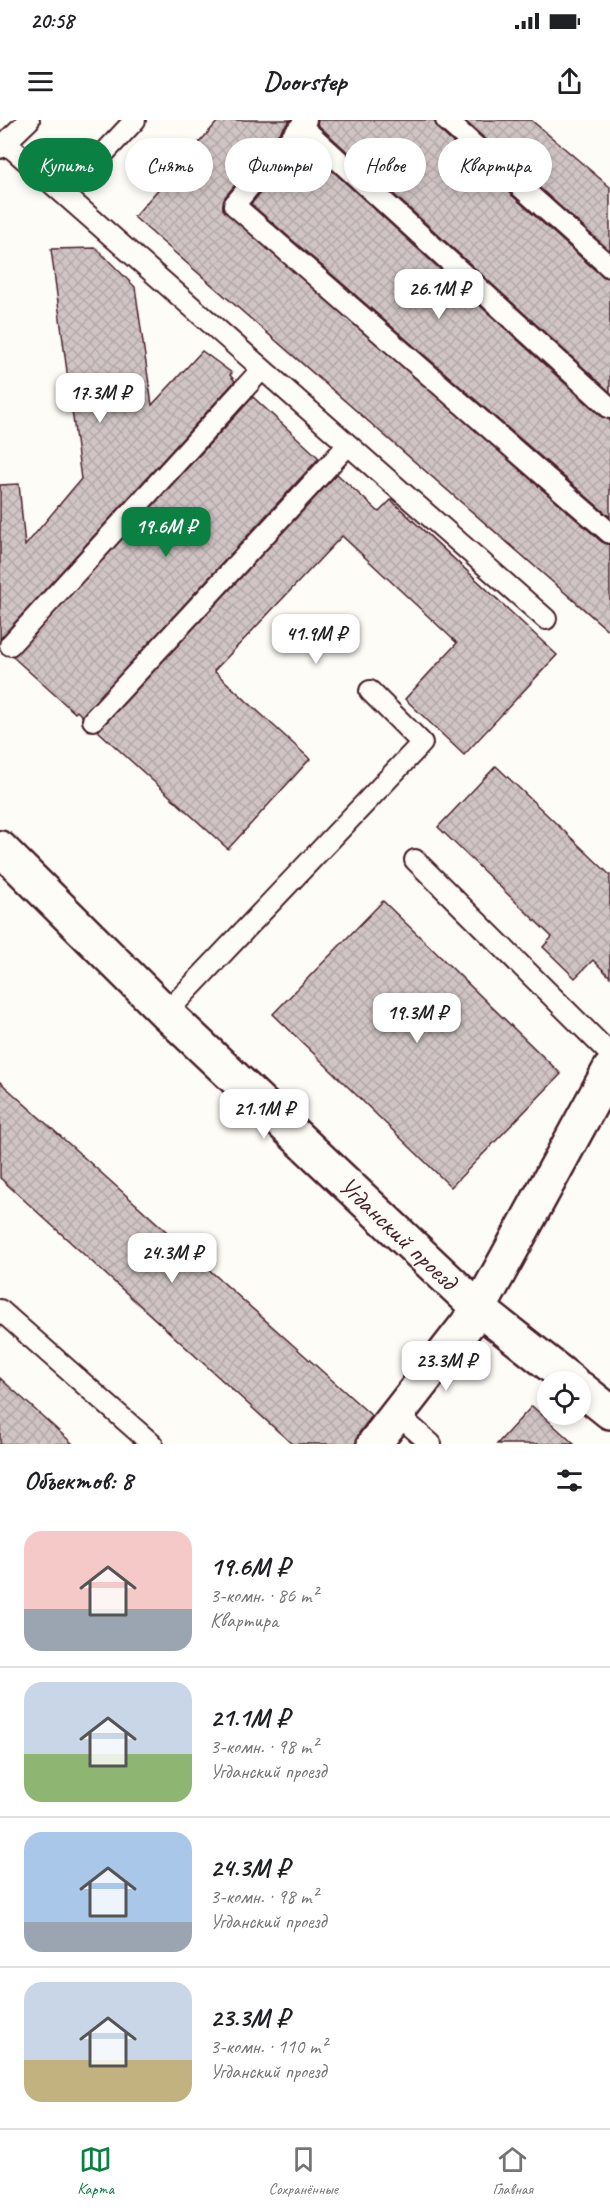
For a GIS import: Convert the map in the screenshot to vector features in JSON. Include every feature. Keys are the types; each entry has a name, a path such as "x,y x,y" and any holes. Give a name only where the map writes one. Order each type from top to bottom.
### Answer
{"street":[{"name":"Угданский проезд","path":"0,848 166,1013 479,1309 558,1371"},
{"path":"374,1444 479,1309 610,1069"},
{"path":"591,1397 610,1412"}],"lane":[{"path":"29,120 3,146 65,195 546,619"},
{"path":"65,195 135,120"},
{"path":"446,120 610,267"},
{"path":"610,408 303,123 234,205 610,533"},
{"path":"10,645 262,369"},
{"path":"93,720 348,445"},
{"path":"166,1013 422,743 370,691"},
{"path":"415,860 610,1054"},
{"path":"0,1310 152,1444"},
{"path":"397,1414 431,1444"}],"building":[{"path":"219,120 290,120 275,138 225,138 225,192 229,192 225,197 223,209 602,542 610,545 610,632 134,217 156,192 213,192 213,138 203,138"},
{"path":"318,120 434,120 438,129 448,138 438,138 438,192 508,192 602,276 610,279 610,392 391,192 426,192 426,138 344,138 344,149 317,124"},
{"path":"464,120 531,120 610,187 610,251 544,192 552,192 552,138 484,138"},
{"path":"332,170 344,181 344,192 356,192 602,417 610,420 610,517 251,204 261,192 332,192"},
{"path":"96,248 135,287 152,405 202,351 232,373 230,375 235,381 0,639 0,485 19,484 25,546 81,479 51,249"},
{"path":"253,397 319,458 82,716 77,711 75,713 13,657"},
{"path":"337,474 379,512 391,500 557,655 464,755 405,699 457,643 342,536 214,671 310,759 228,849 98,731"},
{"path":"496,766 610,875 610,977 593,960 575,978 543,947 552,937 438,827"},
{"path":"383,901 561,1074 451,1187 273,1014"},
{"path":"0,1082 372,1416 359,1433 356,1444 292,1444 0,1178"},
{"path":"0,1378 73,1444 0,1444"},
{"path":"532,1406 537,1411 537,1425 553,1425 574,1444 497,1444"}]}
